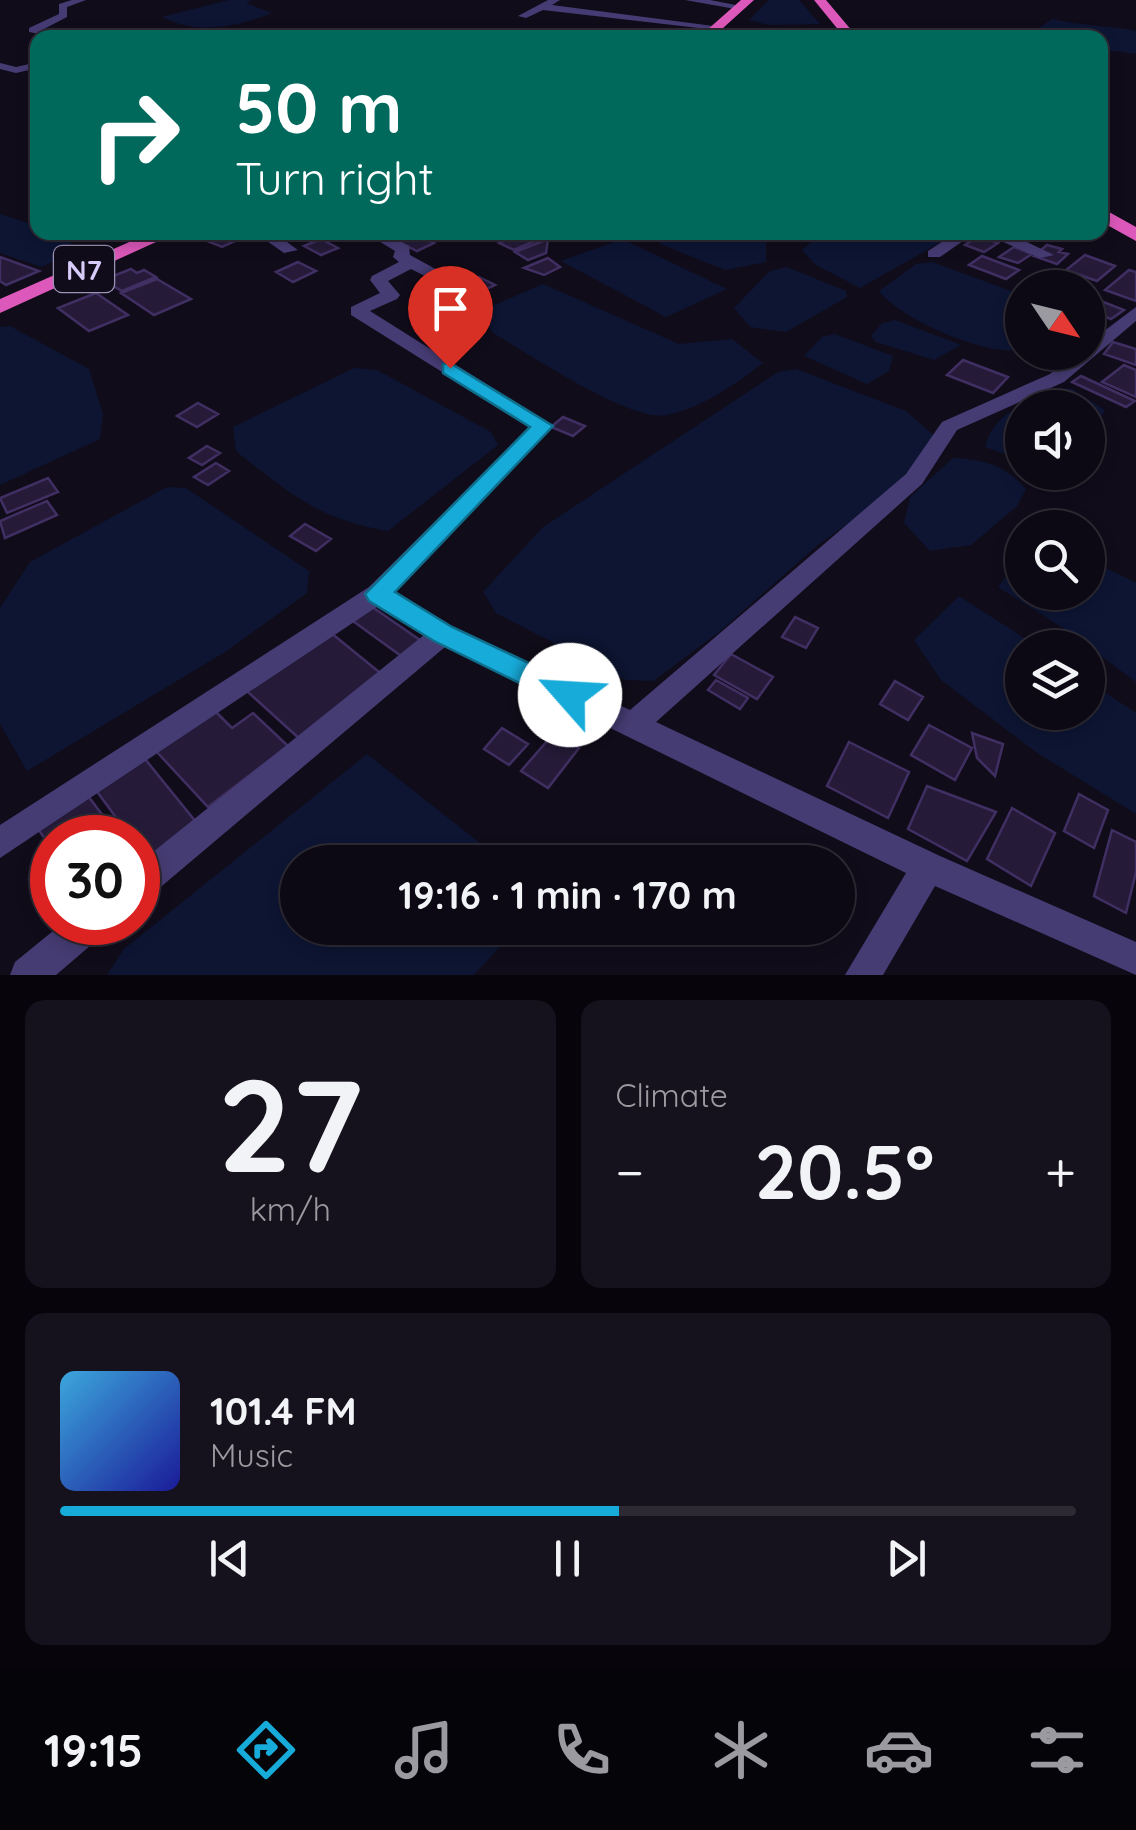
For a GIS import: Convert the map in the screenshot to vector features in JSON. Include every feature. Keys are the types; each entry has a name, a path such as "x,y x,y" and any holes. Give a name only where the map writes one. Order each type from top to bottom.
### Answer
{"highway":[{"path":"810,0 832,30"},
{"path":"820,0 845,30"},
{"path":"713,30 744,4"},
{"path":"1108,218 1136,235"},
{"path":"1108,231 1136,248"},
{"name":"N7","path":"0,307 151,240"}],"street":[{"path":"33,30 64,16 62,6 82,0"},
{"path":"522,16 555,0"},
{"path":"690,0 744,4"},
{"path":"544,8 716,27"},
{"path":"0,66 30,75"},
{"path":"16,70 30,67"},
{"path":"274,240 290,250"},
{"path":"0,844 378,594 543,426 357,311 391,295 378,280 411,262 454,283 401,257 403,249 386,240"},
{"path":"934,254 956,240"},
{"path":"1025,240 1046,255"},
{"path":"633,726 914,480 949,426 1057,378 1136,312"},
{"path":"378,594 443,634 633,726 928,867 1136,960"},
{"path":"160,867 443,634"},
{"path":"863,975 928,867"},
{"path":"28,975 64,945"}],"water":[{"path":"229,0 252,0 246,3 272,13 217,27 189,26 162,17"},
{"path":"769,0 799,0 820,24 769,25 749,20"},
{"path":"1052,19 1136,31 1136,54 1108,50 1108,30 1037,30"},
{"path":"0,214 30,224 30,240 71,241 70,254 41,267 0,253"},
{"path":"624,240 727,289 666,317 561,261"},
{"path":"659,240 766,240 766,262 725,270 660,244"},
{"path":"813,240 945,240 860,288 816,265 802,250"},
{"path":"932,262 1005,289 1005,350 945,334 906,313 879,291 916,264"},
{"path":"787,267 846,291 847,297 786,332 750,327 734,308 770,271"},
{"path":"543,284 679,344 732,339 763,363 718,394 680,412 650,414 629,408 493,333 481,311"},
{"path":"895,320 961,345 934,360 876,342 871,336 882,323"},
{"path":"10,326 89,369 103,414 100,439 0,485 0,327"},
{"path":"835,334 893,356 889,371 867,384 804,356 822,337"},
{"path":"354,368 377,370 491,432 498,445 388,531 323,512 236,451 233,427"},
{"path":"796,369 906,411 938,439 881,500 818,545 718,633 653,681 625,680 496,613 483,592 543,527 778,372"},
{"path":"1005,415 1005,454 985,447"},
{"path":"953,458 994,465 1005,471 1005,490 1025,490 1017,506 1005,510 1005,516 971,545 930,551 904,523 910,497"},
{"path":"167,487 186,488 309,571 307,593 225,652 27,771 0,724 0,608 30,562"},
{"path":"1105,568 1136,583 1136,682 1105,659 1105,630 1063,628 1034,610 1105,610"},
{"path":"959,596 1012,630 1005,630 1005,729 941,680 914,640"},
{"path":"1105,692 1136,713 1136,814 1007,730 1105,730"},
{"path":"367,754 482,845 280,845 280,945 501,945 474,975 107,975 129,945 160,945 160,920"}],"building":[{"path":"209,240 237,240 222,247"},
{"path":"323,240 338,248 321,255 304,246"},
{"path":"427,240 434,243 417,251 399,242"},
{"path":"506,240 535,241 514,250 499,243"},
{"path":"548,240 546,253 528,260 515,252"},
{"path":"972,240 998,243 984,252 965,245"},
{"path":"1047,245 1068,254 1057,264 1034,256"},
{"path":"1014,247 1032,254 1018,263 999,257"},
{"path":"1085,255 1115,266 1105,274 1105,270 1066,270"},
{"path":"982,256 1019,270 1005,270 1005,279 969,265"},
{"path":"0,257 39,271 6,285 0,281"},
{"path":"548,258 560,267 544,275 524,268"},
{"path":"298,262 316,271 293,282 276,272"},
{"path":"131,269 137,273 144,270 156,277 122,291 103,280"},
{"path":"1129,270 1136,272 1136,301 1105,290"},
{"path":"479,277 495,285 472,296 456,288"},
{"path":"157,279 191,299 154,315 121,293"},
{"path":"96,293 128,315 89,331 58,308"},
{"path":"1105,303 1124,310 1111,319 1105,317"},
{"path":"1113,342 1136,349 1136,365 1105,354"},
{"path":"963,360 1008,377 993,393 947,375"},
{"path":"1124,365 1136,370 1136,397 1102,382"},
{"path":"1081,376 1135,401 1126,407 1105,397 1105,390 1089,390 1072,382"},
{"path":"198,403 218,414 197,427 177,416"},
{"path":"563,417 585,426 573,436 551,427"},
{"path":"207,446 220,453 202,465 189,458"},
{"path":"216,463 229,471 208,485 194,477"},
{"path":"48,478 58,492 7,513 0,498"},
{"path":"47,501 57,515 5,538 0,521"},
{"path":"305,524 331,539 316,551 290,536"},
{"path":"365,602 420,640 401,656 346,616"},
{"path":"795,617 818,628 806,648 782,637"},
{"path":"320,624 384,676 302,741 238,683"},
{"path":"731,654 773,677 757,699 714,675"},
{"path":"716,680 748,698 740,709 708,690"},
{"path":"895,681 923,697 908,720 880,704"},
{"path":"213,709 232,728 253,713 288,746 208,807 155,750"},
{"path":"929,725 972,748 955,780 911,755"},
{"path":"502,728 528,744 509,765 484,749"},
{"path":"554,733 579,748 548,788 521,771"},
{"path":"972,733 1003,744 995,776 977,758"},
{"path":"849,742 909,772 888,818 827,786"},
{"path":"141,754 196,822 160,848 160,815 114,815 93,786"},
{"path":"927,786 996,812 967,861 908,829"},
{"path":"85,792 102,815 52,815"},
{"path":"1079,794 1108,810 1094,848 1064,831"},
{"path":"1012,808 1055,833 1031,886 987,859"},
{"path":"1112,830 1136,842 1136,872 1126,913 1094,896"}],"route":[{"path":"450,368 543,426 378,594 443,634 570,695"}]}
